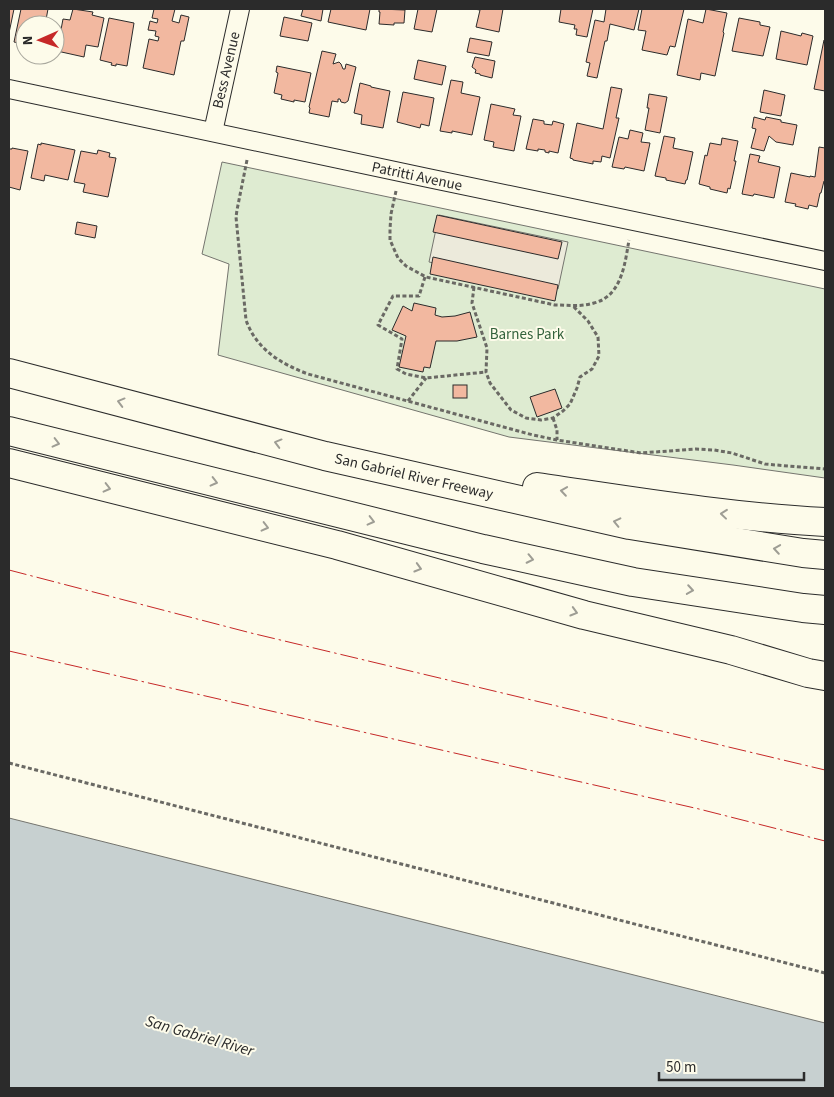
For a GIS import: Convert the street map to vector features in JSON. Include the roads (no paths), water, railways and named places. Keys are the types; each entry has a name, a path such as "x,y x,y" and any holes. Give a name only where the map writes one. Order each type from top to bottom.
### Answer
{"highway":[{"name":"San Gabriel River Freeway","path":"9,373 325,456 630,525 825,555"},
{"path":"9,431 483,549 633,582 825,610"},
{"path":"325,456 699,511 779,520 825,522"},
{"path":"9,464 337,545 584,615 731,650 808,673 825,676"},
{"path":"731,650 825,662"}],"street":[{"name":"Bess Avenue","path":"213,132 240,9"},
{"name":"Patritti Avenue","path":"9,89 825,261"}],"water":[{"name":"San Gabriel River","path":"9,818 825,1023 825,1088 9,1088"}],"park label":[{"name":"Barnes Park","path":"527,334"}]}
